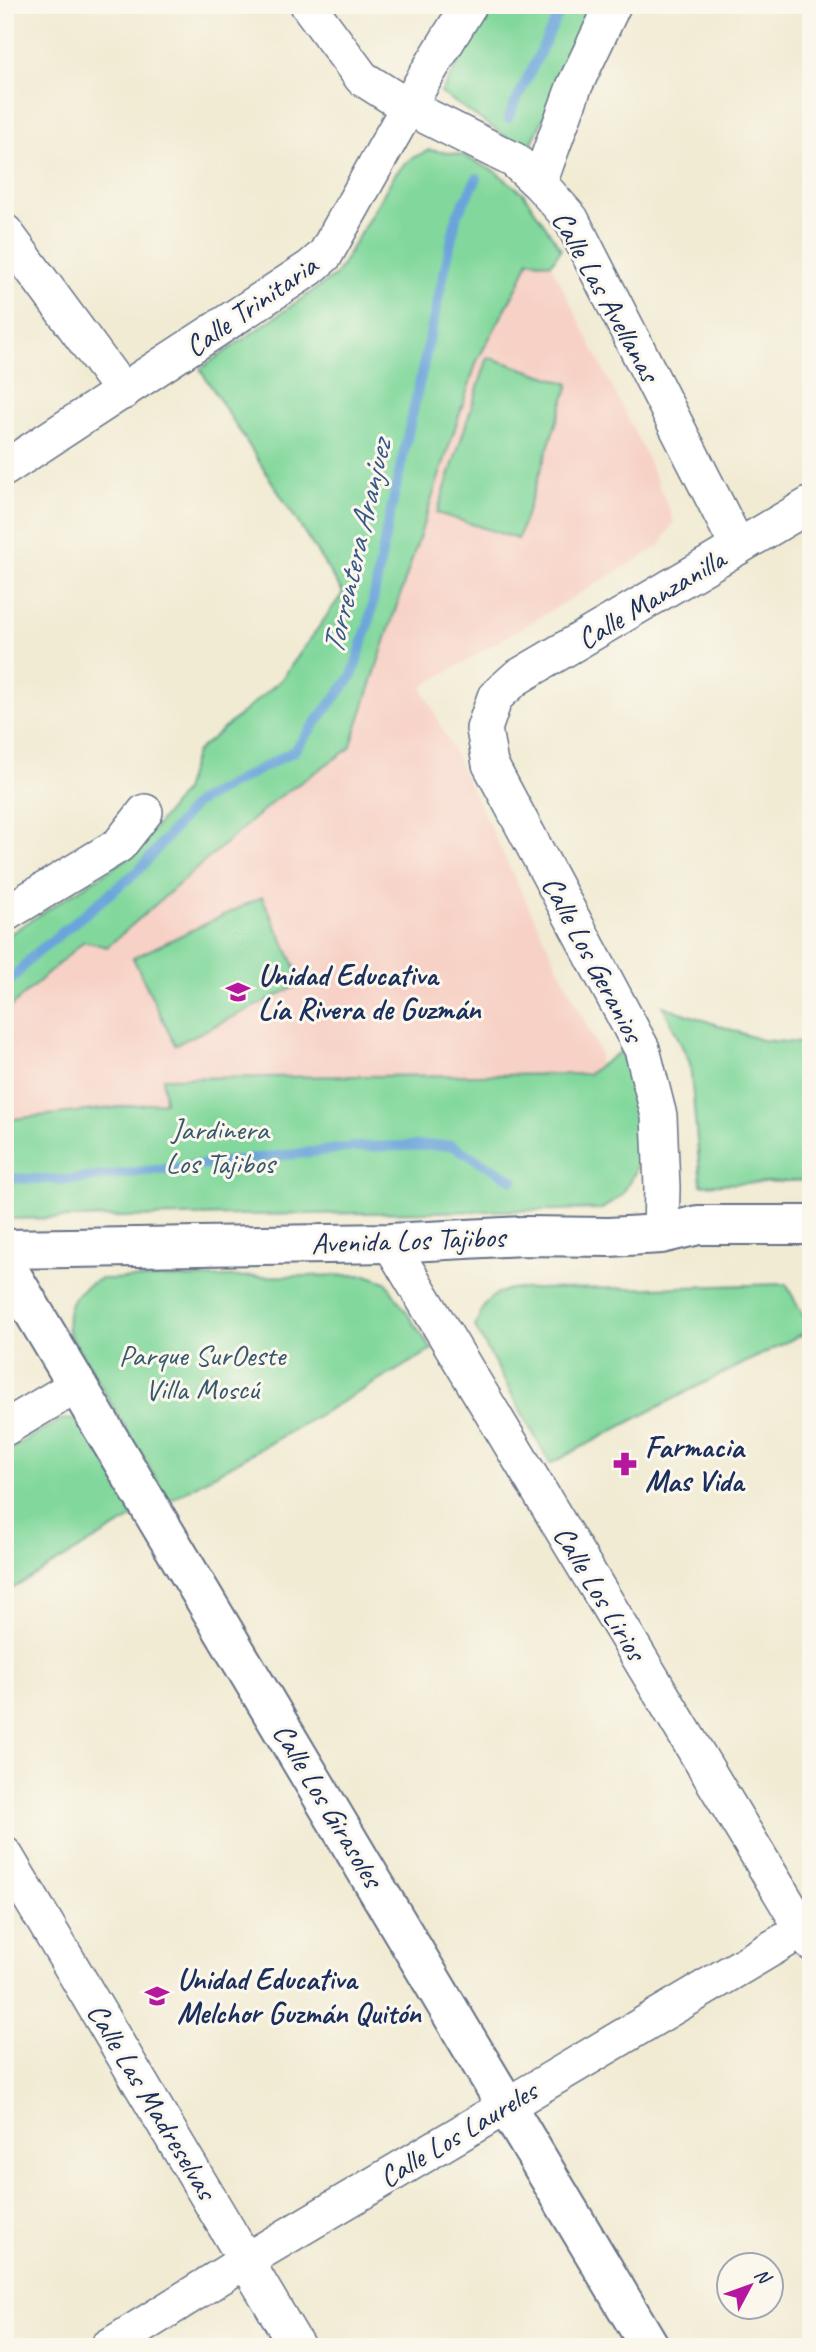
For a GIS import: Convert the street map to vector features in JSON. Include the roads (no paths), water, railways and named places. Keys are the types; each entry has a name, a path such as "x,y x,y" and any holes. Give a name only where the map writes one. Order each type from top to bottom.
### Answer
{"street":[{"name":"Calle Las Avellanas","path":"308,5 362,78 408,107 514,160 571,219 738,547"},
{"name":"Calle Trinitaria","path":"5,468 310,268 325,255 469,5"},
{"path":"539,183 574,87 613,5"},
{"path":"5,232 123,392"},
{"name":"Calle Manzanilla","path":"495,697 516,678 811,504"},
{"name":"Calle Los Geranios","path":"495,697 484,729 490,764 642,1049 659,1116 661,1234"},
{"path":"5,914 119,845 145,812"},
{"name":"Avenida Los Tajibos","path":"5,1249 390,1243 523,1236 609,1237 661,1234 698,1225 811,1225"},
{"name":"Calle Los Lirios","path":"390,1243 808,1932"},
{"name":"Calle Los Girasoles","path":"5,1264 650,2347"},
{"path":"5,1428 78,1385"},
{"name":"Calle Las Madreselvas","path":"5,1855 298,2347"},
{"name":"Calle Los Laureles","path":"108,2347 247,2260 507,2105 808,1932"}],"waterway":[{"name":"Torrentera Aranjuez","path":"508,118 563,5"},
{"name":"Torrentera Aranjuez","path":"5,986 34,955 139,870 196,803 294,751 352,676 369,622 386,532 457,215 477,178"},
{"path":"5,1178 68,1180 355,1147 451,1145 513,1180"}],"place":[{"name":"Unidad Educativa Lía Rivera de Guzmán","path":"238,992"},
{"name":"Farmacia Mas Vida","path":"625,1464"},
{"name":"Unidad Educativa Melchor Guzmán Quitón","path":"157,1996"}],"park label":[{"name":"Jardinera Los Tajibos","path":"220,1146"},
{"name":"Parque SurOeste Villa Moscú","path":"202,1372"}]}
